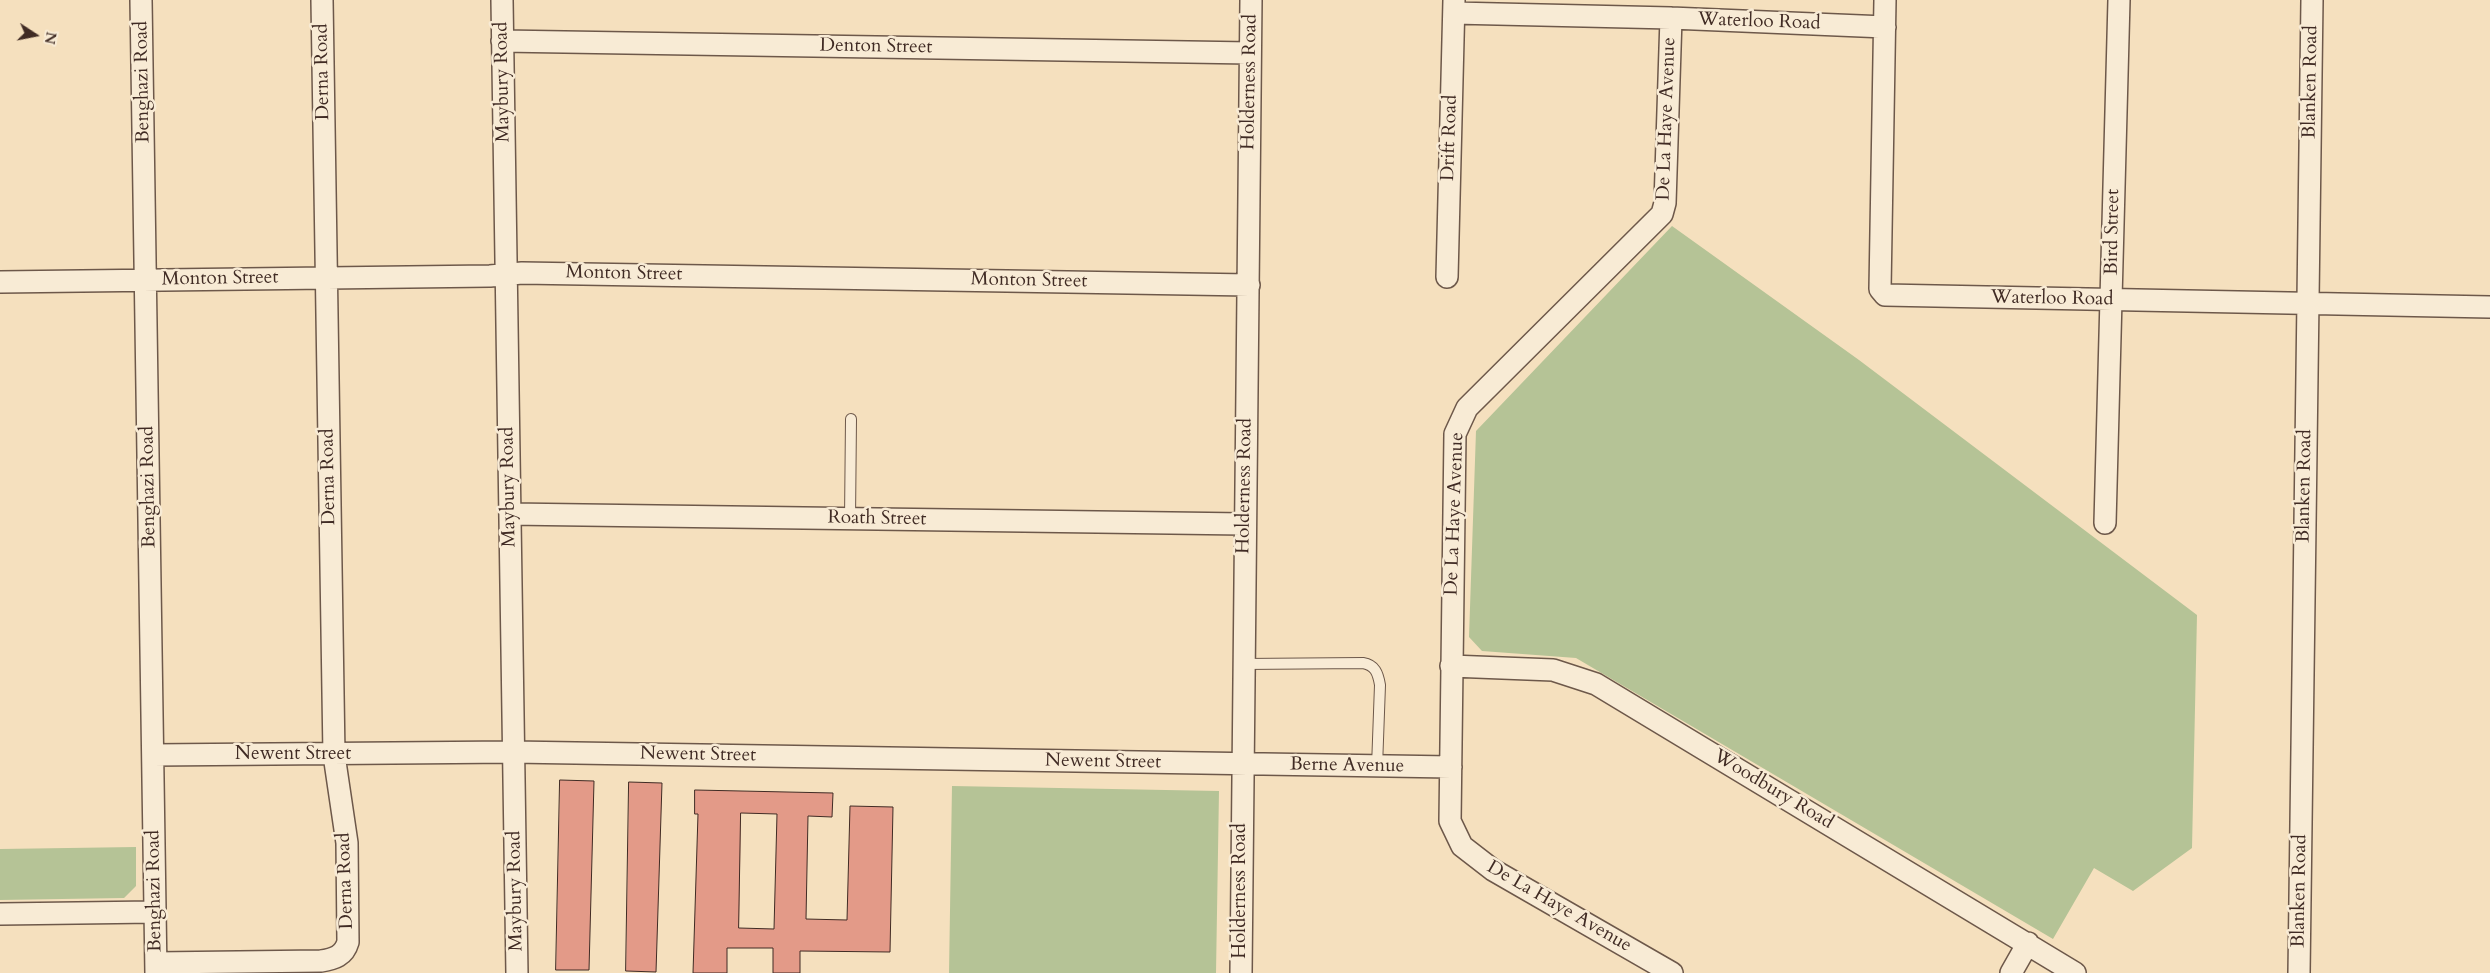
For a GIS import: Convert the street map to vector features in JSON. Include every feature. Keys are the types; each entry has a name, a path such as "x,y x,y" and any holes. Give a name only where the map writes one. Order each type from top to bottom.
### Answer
{"street":[{"name":"Benghazi Road","path":"141,0 156,968"},
{"name":"Derna Road","path":"156,968 321,961 337,958 344,951 348,935 347,843 334,755 322,0"},
{"name":"Maybury Road","path":"502,0 517,973"},
{"name":"Holderness Road","path":"1240,973 1251,0"},
{"name":"Waterloo Road","path":"1885,0 1880,289 1883,294 1889,297 2490,307"},
{"name":"Bird Street","path":"2105,523 2119,0"},
{"name":"Blanken Road","path":"2298,973 2312,0"},
{"name":"Waterloo Road","path":"1454,7 1885,27"},
{"name":"Drift Road","path":"1446,277 1454,7"},
{"name":"De La Haye Avenue","path":"1671,18 1666,203 1662,214 1468,408 1454,434 1450,821 1462,846 1493,870 1672,973"},
{"name":"Denton Street","path":"502,41 1250,53"},
{"name":"Monton Street","path":"0,282 326,278 522,273 1249,284"},
{"name":"Roath Street","path":"510,514 1244,524"},
{"name":"Woodbury Road","path":"1451,666 1553,670 1596,684 2076,973"},
{"name":"Newent Street","path":"153,755 334,755 513,752 1242,764"},
{"name":"Berne Avenue","path":"1242,764 1451,767"},
{"path":"0,914 154,912"},
{"path":"2011,973 2028,943"}],"lane":[{"path":"850,519 851,419"},
{"path":"1243,664 1363,663 1374,668 1380,685 1378,767"}],"green space":[{"path":"1672,226 1859,360 2197,615 2192,848 2133,891 2094,868 2053,939 1576,658 1482,651 1469,637 1476,431"},
{"path":"952,786 1219,791 1216,973 949,973"},
{"path":"136,847 136,886 124,898 0,900 0,849"}],"building":[{"path":"560,780 594,781 589,970 556,970"},
{"path":"629,782 662,783 656,972 626,971"},
{"path":"695,790 833,793 832,817 808,816 806,919 847,920 850,806 893,807 890,952 800,951 800,973 773,973 773,948 727,948 727,973 693,973 698,814 695,814","holes":["741,813 777,814 774,929 739,928"]}]}
